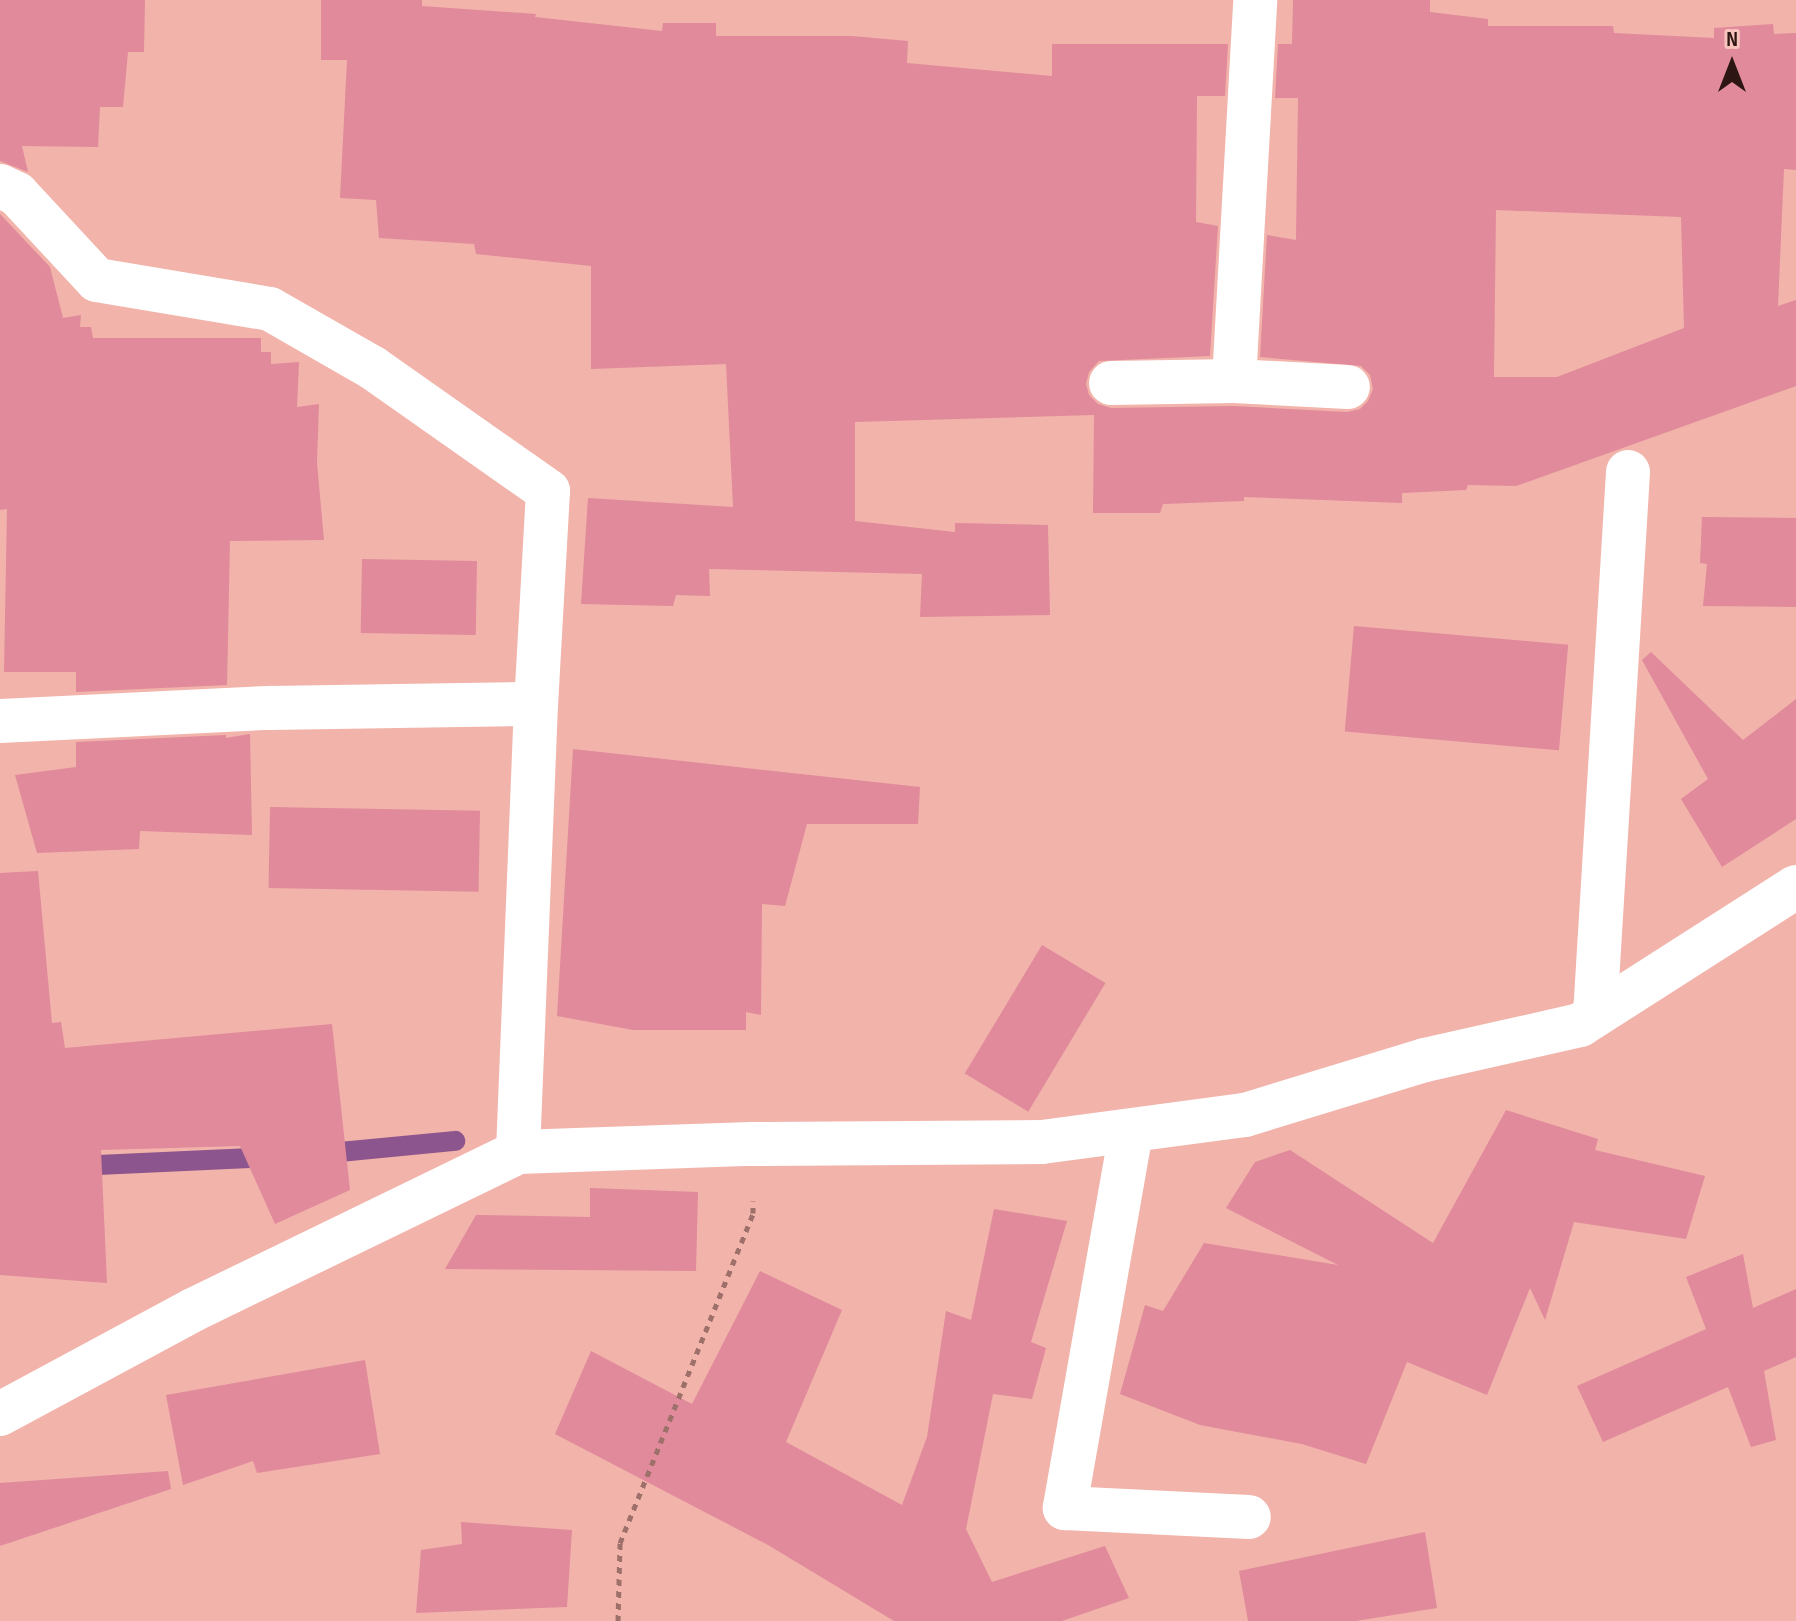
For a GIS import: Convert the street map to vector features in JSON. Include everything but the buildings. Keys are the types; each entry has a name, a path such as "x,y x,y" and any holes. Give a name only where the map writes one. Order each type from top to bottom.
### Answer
{"street":[{"path":"1234,381 1255,0"},
{"path":"0,186 17,194 97,280 270,309 373,368 548,491 518,1152"},
{"path":"1111,383 1234,381 1348,387"},
{"path":"1595,1015 1628,472"},
{"path":"0,721 269,708 536,704"},
{"path":"0,1414 193,1310 518,1152 751,1144 1042,1142 1245,1115 1425,1060 1580,1025 1796,887"},
{"path":"1131,1132 1065,1508 1249,1517"}],"path":[{"path":"618,1621 620,1543 753,1213 751,1144"}],"waterway":[{"path":"319,1154 455,1141"},
{"path":"76,1166 271,1157"}]}
